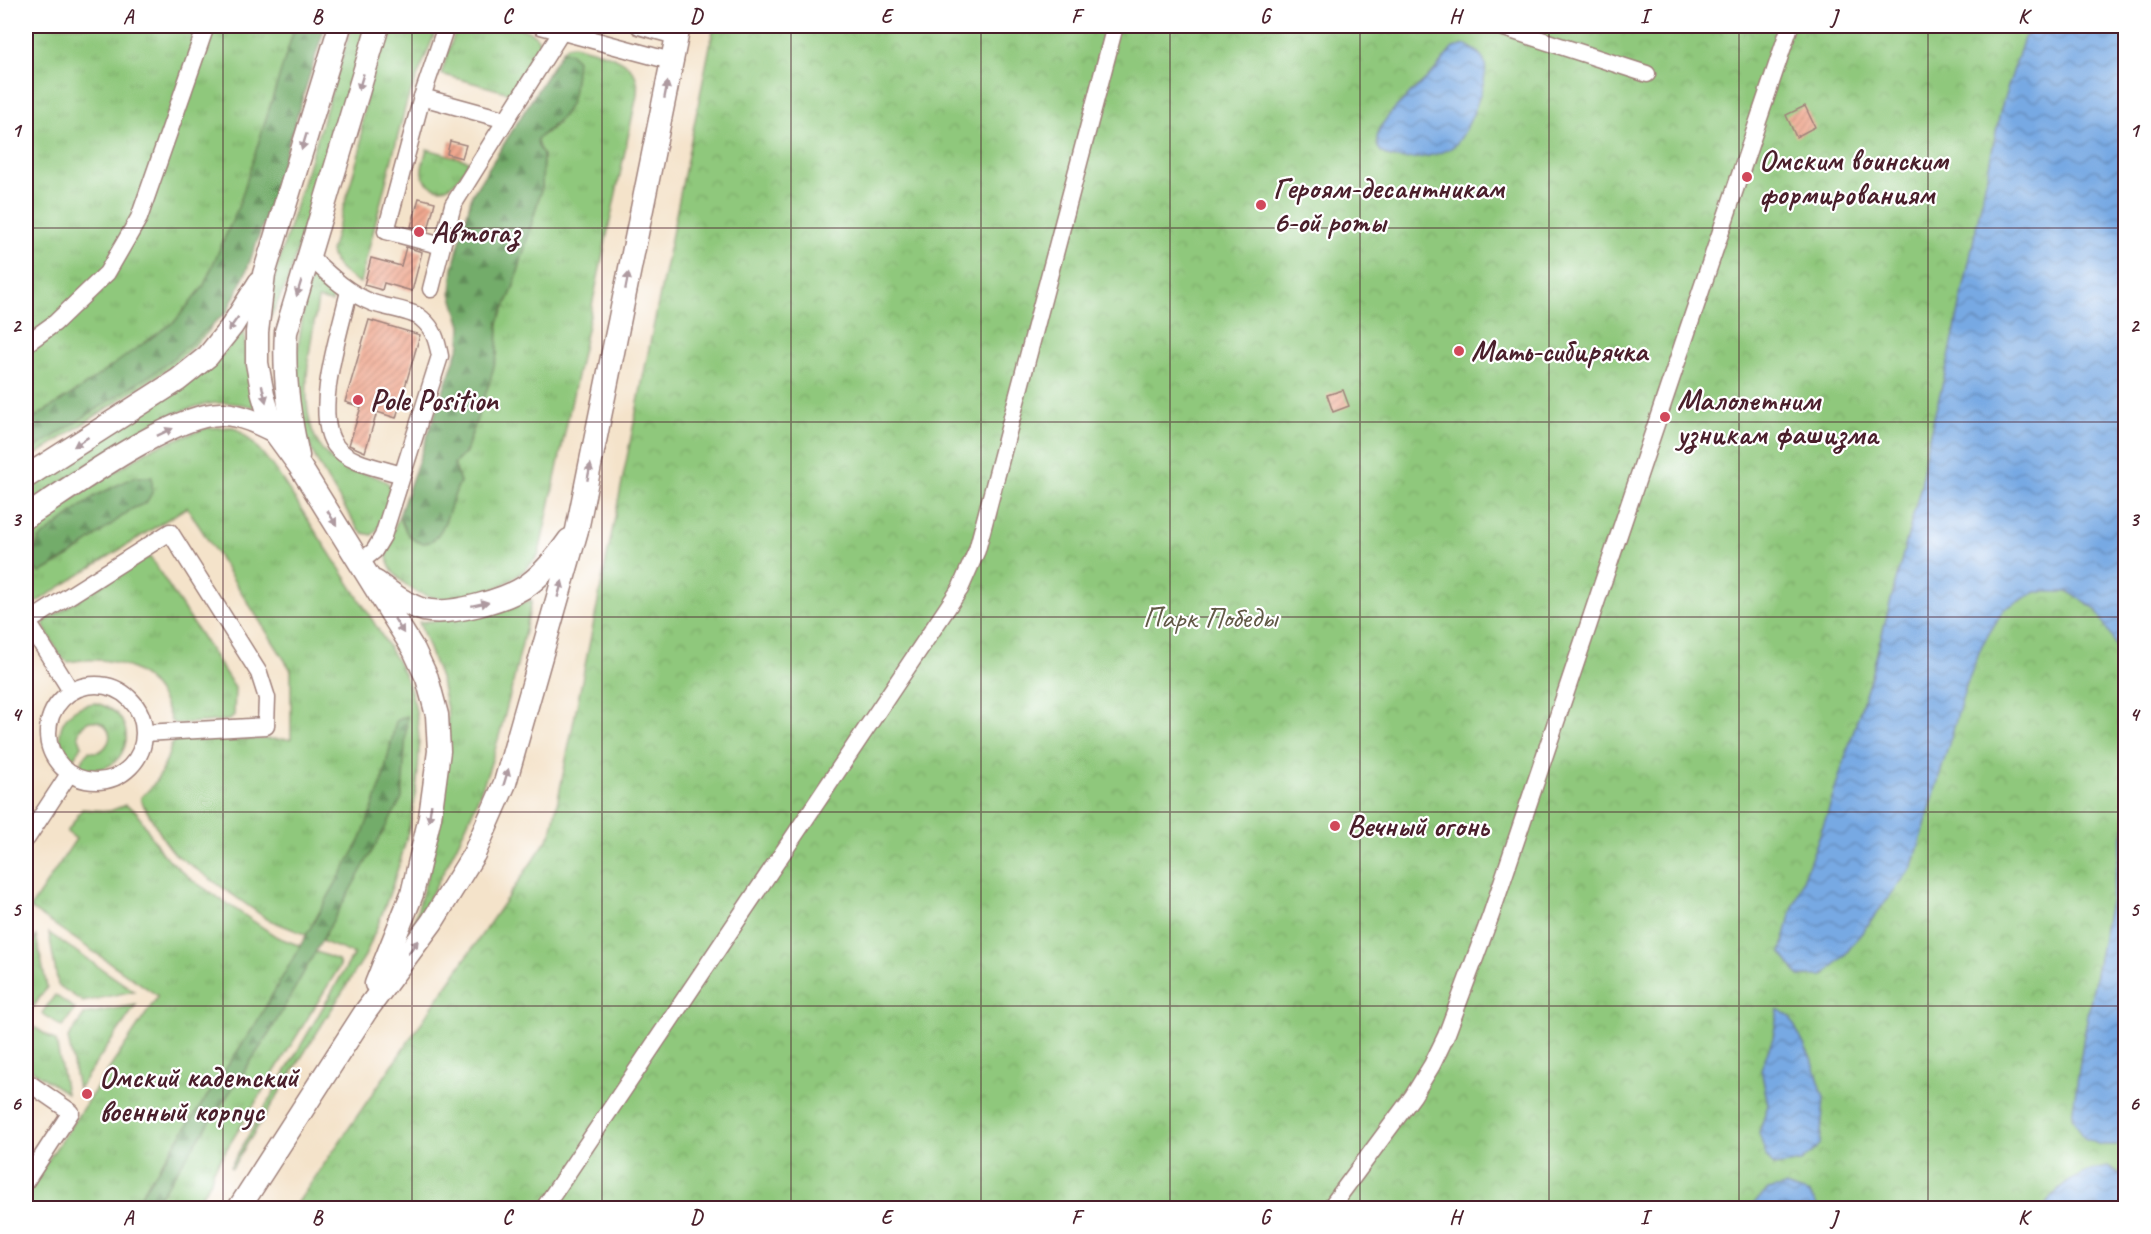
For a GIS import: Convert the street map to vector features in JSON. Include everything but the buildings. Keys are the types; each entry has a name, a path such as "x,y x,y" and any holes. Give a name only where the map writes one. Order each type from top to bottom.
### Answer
{"main road":[{"path":"340,26 264,274 257,332 257,363 274,431 301,468 414,650 427,678 437,715 439,751 430,817 411,894 366,1011"},
{"path":"301,468 292,427 284,364 286,332 378,26"},
{"path":"239,1209 366,1011 432,922 478,844 505,783 577,530 677,31"},
{"path":"26,477 178,380 208,356 232,326 264,274"},
{"path":"26,517 137,446 167,430 194,420 220,414 240,416 274,431"},
{"path":"364,569 398,599 425,610 458,609 490,602 527,585 551,565 577,530"}],"street":[{"path":"26,344 55,323 107,273 139,218 206,26"},
{"path":"442,246 386,231 422,97 446,26"},
{"path":"541,26 562,28 671,61"},
{"path":"639,26 677,31"},
{"path":"544,1209 960,589 977,550 1115,26"},
{"path":"1498,26 1647,74"},
{"path":"1330,1209 1413,1096 1446,1036 1491,915 1790,26"},
{"path":"431,289 453,205 562,28"},
{"path":"422,97 506,120"},
{"path":"309,256 334,280 372,303 421,317 435,333 440,356 383,536 364,569"},
{"path":"350,291 327,390 326,426 335,446 352,459 402,475"},
{"path":"72,691 27,620 170,532 260,673 267,698 266,726 145,733"},
{"path":"100,684 126,695 136,706 143,719 145,733 143,748 136,761 119,776 98,782 83,780 69,774 51,753 48,725 52,711 60,700 72,691 100,684"},
{"path":"27,838 69,774"},
{"path":"26,1081 71,1112 26,1181"}],"green space":[{"path":"26,26 322,26 223,310 207,333 169,368 26,461"},
{"path":"295,26 325,26 264,222 246,272 227,312 160,369 26,454 26,423 78,390 175,321 203,287 239,205"},
{"path":"352,26 367,26 287,283 269,320 274,279 279,261"},
{"path":"388,26 438,26 406,104 360,283 338,266 331,251 361,147 362,120 367,94"},
{"path":"457,26 509,26 533,34 539,42 539,53 517,95 441,74"},
{"name":"Парк Победы","path":"714,26 2125,26 2125,1208 294,1208 551,834"},
{"path":"573,45 601,52 628,66 637,81 637,95 539,554 512,579 495,588 456,599 436,598 419,593 398,577 389,565 388,547 399,516 407,533 456,489 460,482 454,464 466,452 497,355 498,322 513,289 542,187 543,155 537,139 558,123 571,53 562,51 567,46"},
{"path":"562,51 571,53 577,60 572,97 565,113 537,139 543,155 542,187 513,289 498,322 497,355 490,381 465,453 454,464 460,482 442,529 431,542 418,542 407,533 399,516 460,344 461,326 451,293 453,268 472,195"},
{"path":"427,149 469,161 454,183 443,189 437,188 427,183 422,173"},
{"path":"317,276 332,285 334,293 332,302 318,299 308,364 308,411 313,432 322,450 338,464 377,477 389,484 389,497 385,511 380,525 372,535 363,533 357,527 331,486 308,442 298,411 295,380 303,309 311,278"},
{"path":"244,331 247,364 260,409 231,403 218,403 193,407 168,416 154,422 26,505 26,488 174,392 216,361"},
{"path":"233,427 269,461 361,601 398,663 405,676 415,708 419,743 417,780 402,855 365,956 232,1168 230,1167 354,954 267,919 175,854 166,843 141,801 141,797 157,779 172,743 177,740 291,739 291,670 187,507 27,608 26,529 152,448 207,428"},
{"path":"134,477 152,477 152,493 146,503 132,509 71,555 40,573 31,567 32,554 40,538 95,496"},
{"path":"150,557 235,688 234,715 230,720 176,724 171,721 165,703 156,689 133,669 103,660 68,662 61,657 44,627 44,622 144,558"},
{"path":"532,600 507,706 489,769 455,849 413,926 433,856 441,810 448,714 441,681 419,622 477,615"},
{"path":"95,703 112,710 122,721 126,733 125,746 119,758 109,766 95,769 78,766 89,751 99,752 106,746 109,732 106,727 101,722 94,721 82,726 78,735 82,746 71,762 64,752 60,733 62,724 74,710"},
{"path":"407,716 402,798 269,1034 152,1208 132,1208 255,1025 361,839 382,782 396,721"},
{"path":"125,805 136,811 161,852 192,880 277,937 338,960 340,966 213,1171 211,1181 194,1208 26,1208 26,1193 158,996 30,908 76,839 67,832 82,809 110,811"},
{"path":"49,933 134,991 83,1002 58,985"},
{"path":"36,936 47,987 30,1012 26,1012 26,952"},
{"path":"55,995 75,1009 62,1027 42,1013"},
{"path":"136,1005 78,1089 68,1038 85,1014"},
{"path":"31,1025 56,1041 66,1093 26,1066 26,1026"}],"water":[{"path":"2033,26 2125,26 2125,663 2096,609 2069,592 2036,592 2004,609 1982,645 1966,686 1913,866 1844,956 1823,976 1799,976 1781,953 1789,919 1827,815 1871,676 1921,485 1926,449 1949,358 2001,108 2024,38"},
{"path":"1466,45 1482,58 1485,72 1476,106 1460,139 1447,150 1422,157 1394,158 1383,154 1378,146 1378,134 1387,118 1433,72 1453,48"},
{"path":"2125,825 2125,1141 2123,1145 2100,1145 2084,1138 2072,1116 2084,1035"},
{"path":"1778,1009 1790,1017 1813,1062 1824,1098 1820,1145 1801,1162 1774,1166 1766,1156 1759,1133 1768,1105 1761,1069 1773,1038"},
{"path":"2109,1167 2125,1177 2125,1208 2048,1208 2046,1204 2052,1197 2073,1179 2090,1171"},
{"path":"1785,1186 1810,1194 1819,1208 1753,1208 1753,1204 1768,1190"}],"place":[{"name":"Омским воинским формированиям","path":"1747,177"},
{"name":"Героям-десантникам 6-ой роты","path":"1261,205"},
{"name":"Автогаз","path":"419,232"},
{"name":"Мать-сибирячка","path":"1459,351"},
{"name":"Pole Position","path":"358,400"},
{"name":"Малолетним узникам фашизма","path":"1665,417"},
{"name":"Вечный огонь","path":"1335,826"},
{"name":"Омский кадетский военный корпус","path":"87,1094"}]}
